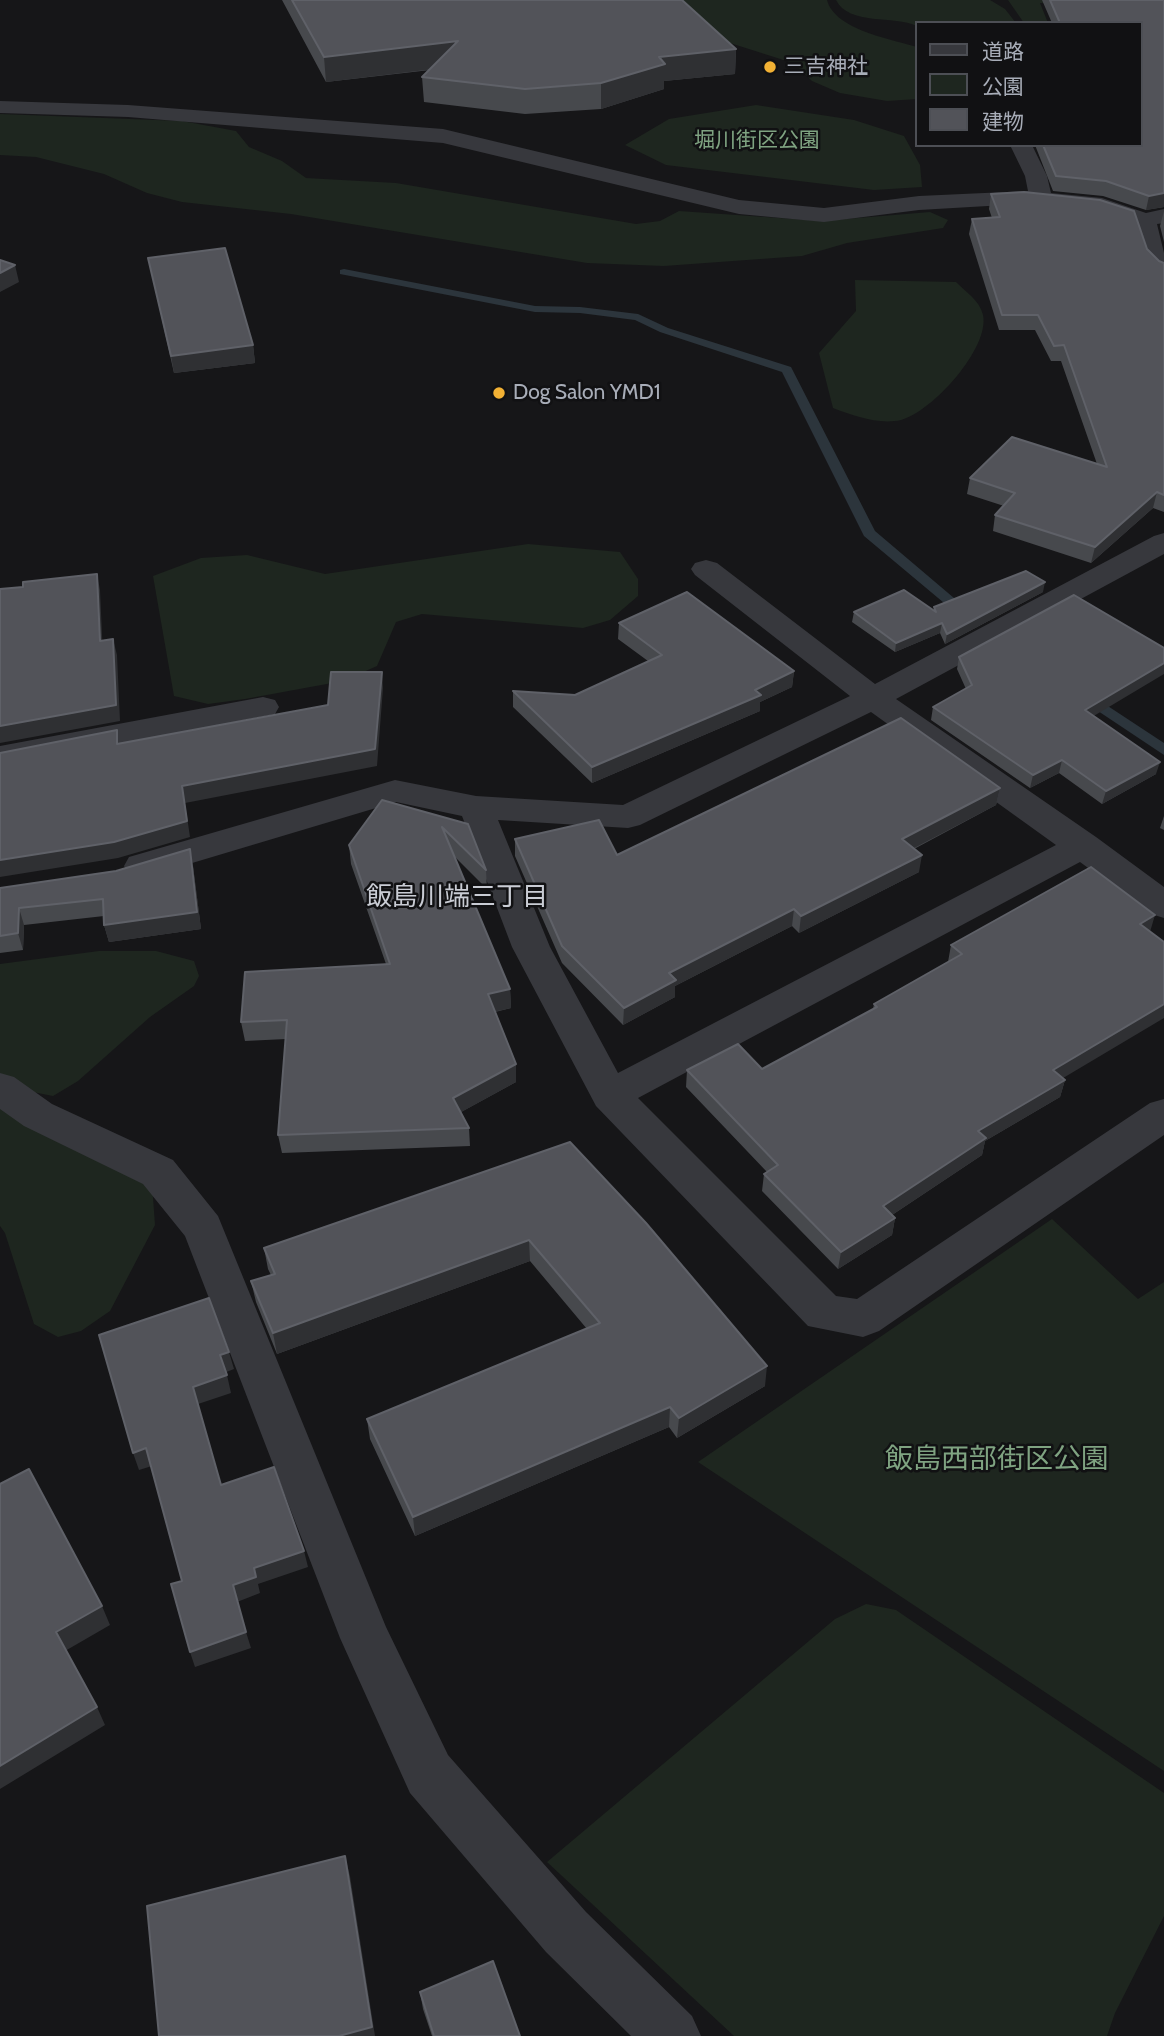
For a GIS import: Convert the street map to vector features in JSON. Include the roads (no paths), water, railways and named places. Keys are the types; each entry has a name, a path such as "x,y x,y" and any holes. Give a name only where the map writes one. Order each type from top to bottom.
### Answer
{"street":[{"path":"0,107 128,111 443,136 739,207 812,214 919,202 1041,199 1102,205 1154,218 1151,252 1164,269"},
{"path":"1022,147 1036,176 1041,199"},
{"path":"106,875 395,791 475,807 628,817 873,698 1164,542"},
{"path":"706,569 873,698 1084,845 1164,905"},
{"path":"0,757 263,707"},
{"path":"475,807 531,947 610,1095 824,1313 863,1318 1164,1114"},
{"path":"610,1095 1084,845"},
{"path":"0,1088 38,1115 158,1172 204,1228 365,1638 429,1774 566,1932 672,2036"}],"waterway":[{"path":"344,272 535,309 580,310 638,317 664,330 787,370 869,533 967,615"},
{"path":"1085,696 1164,750"}],"place":[{"name":"三吉神社","path":"770,67"},
{"name":"Dog Salon YMD1","path":"499,393"}],"district":[{"name":"飯島川端三丁目","path":"457,897"}],"park label":[{"name":"堀川街区公園","path":"757,141"},
{"name":"飯島西部街区公園","path":"997,1460"}]}
